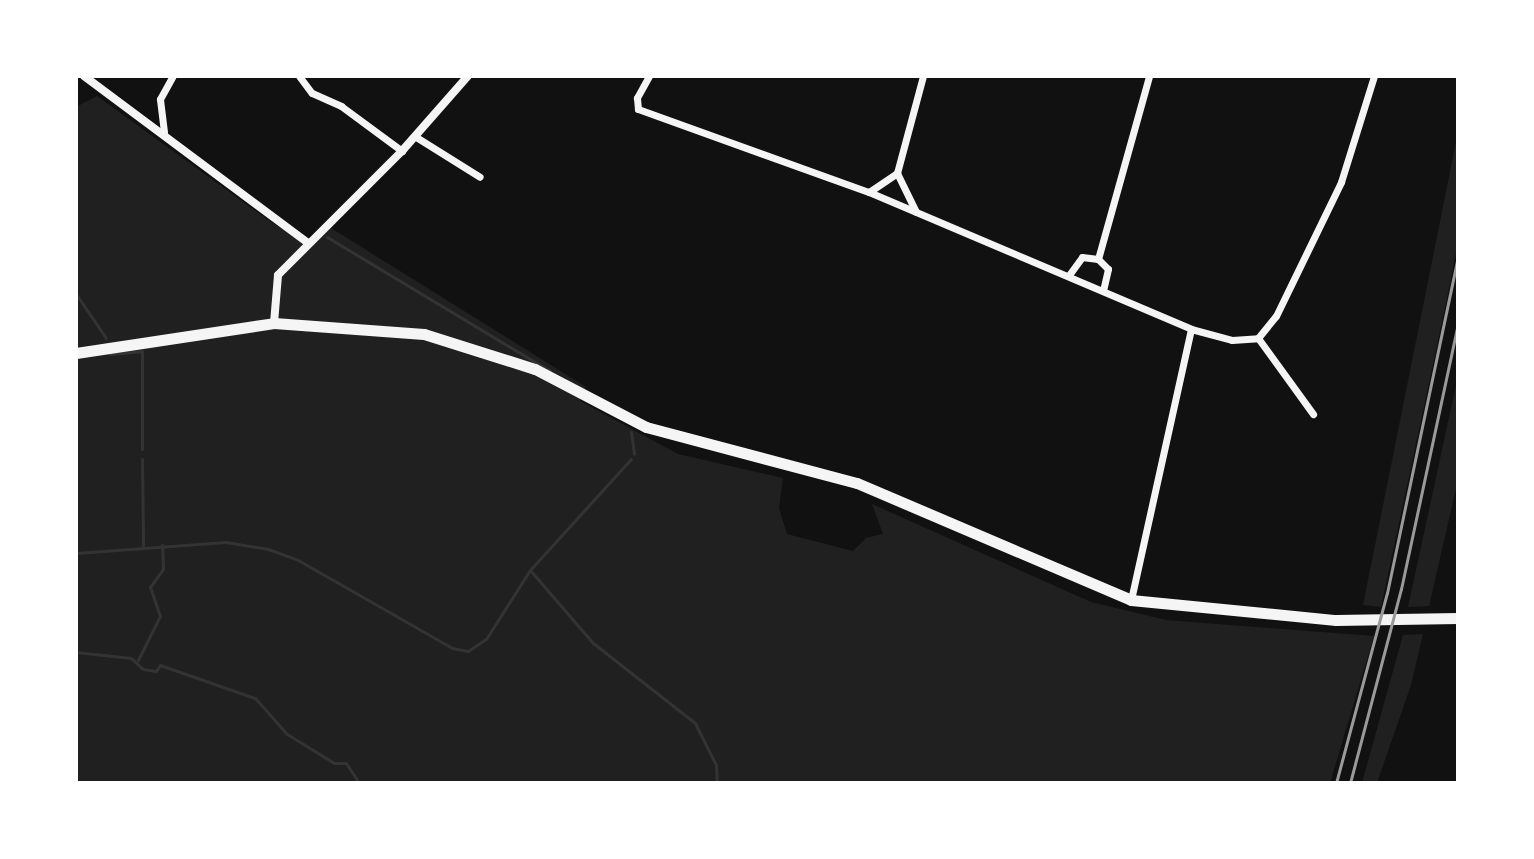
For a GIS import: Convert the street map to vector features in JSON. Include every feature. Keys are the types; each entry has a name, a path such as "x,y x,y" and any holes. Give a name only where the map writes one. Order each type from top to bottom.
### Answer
{"main road":[{"path":"76,353 274,323 424,334 535,369 646,427 857,483 1131,600 1336,620 1437,621 1458,618"}],"street":[{"path":"84,76 164,132 307,242"},
{"path":"164,132 160,99 173,76"},
{"path":"299,76 312,93 341,106 402,151"},
{"path":"274,323 278,275 307,242 416,137 468,76"},
{"path":"649,76 637,98 638,109 869,192 1191,329 1232,340 1258,338 1276,316 1341,182 1374,76"},
{"path":"869,192 897,173 923,76"},
{"path":"1098,259 1149,76"},
{"path":"416,137 480,177"},
{"path":"897,173 916,212"},
{"path":"1069,275 1082,257 1098,259 1108,269 1103,290"},
{"path":"1131,600 1191,329"},
{"path":"1258,338 1313,414"}],"shaded area":[{"path":"97,96 271,222 312,245 331,228 586,387 580,401 678,454 783,478 779,508 787,534 853,551 866,538 883,534 872,504 1091,602 1166,620 1374,636 1330,783 76,783 76,107"},
{"path":"1458,132 1458,243 1446,303 1381,607 1363,605"},
{"path":"1458,376 1458,480 1429,606 1408,607"},
{"path":"1423,634 1411,685 1377,783 1362,783 1403,635"}],"waterway":[{"path":"327,237 550,371"},
{"path":"76,294 106,338"},
{"path":"110,354 142,351 142,449"},
{"path":"631,432 634,454"},
{"path":"142,459 143,546"},
{"path":"76,553 226,542 268,549 298,560 452,648 468,651 486,639 530,570 631,459"},
{"path":"138,660 160,616 150,587 163,569 162,545"},
{"path":"530,570 593,643 695,723 716,765 717,783"},
{"path":"76,652 131,658 143,669 156,671 160,665 255,698 287,734 334,763 346,763 359,783"}],"railway":[{"path":"1336,783 1387,593 1458,257"},
{"path":"1350,783 1401,589 1458,323"}]}
